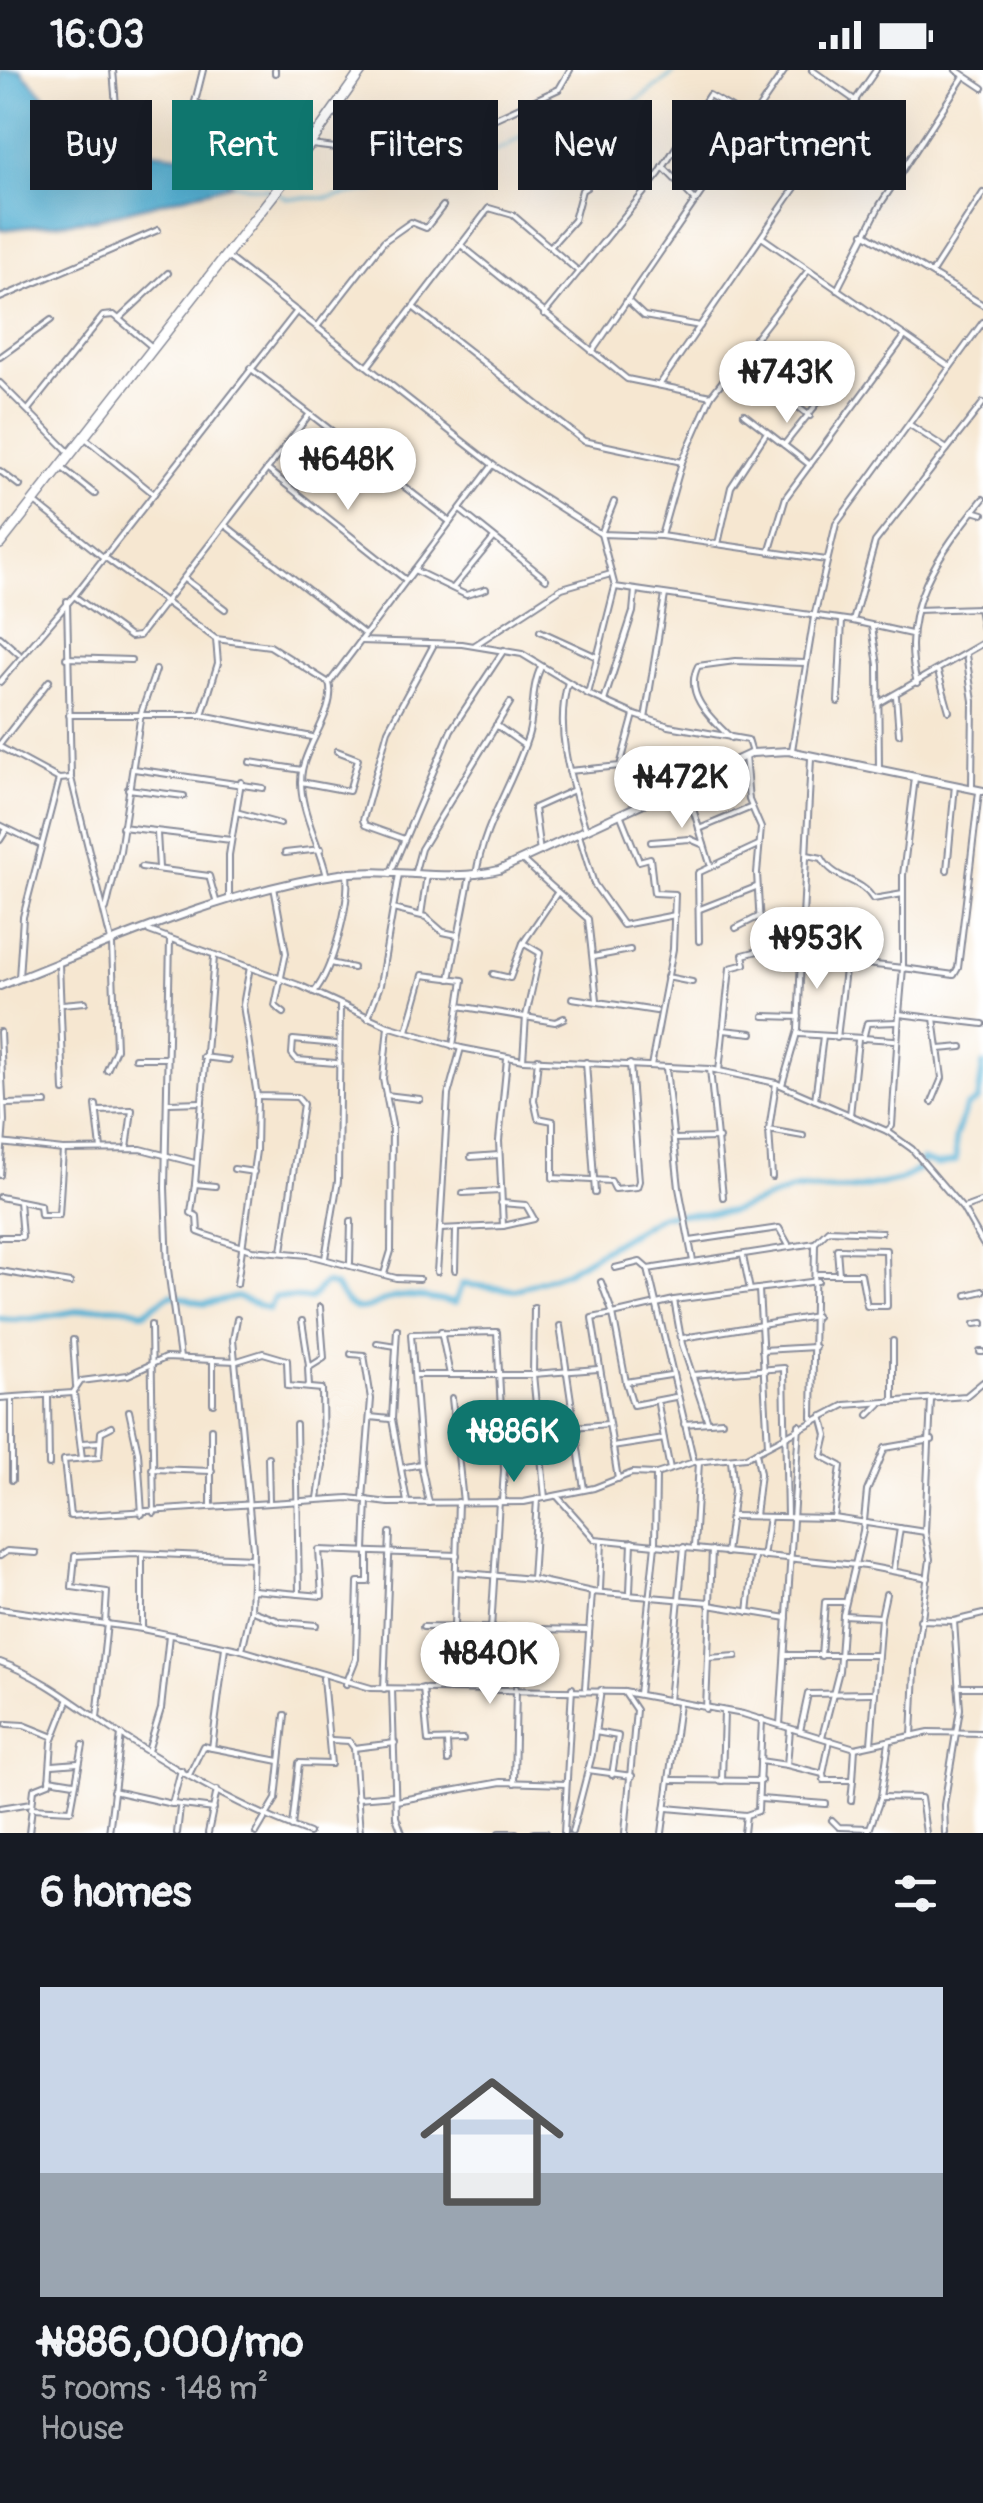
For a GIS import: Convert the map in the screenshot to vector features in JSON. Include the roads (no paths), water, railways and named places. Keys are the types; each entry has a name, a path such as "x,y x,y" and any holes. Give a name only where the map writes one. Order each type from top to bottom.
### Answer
{"main road":[{"path":"313,141 362,70"},
{"path":"0,544 277,190"}],"street":[{"path":"113,70 116,100"},
{"path":"196,100 203,70"},
{"path":"313,147 401,156 424,151 559,89 570,70"},
{"path":"765,100 785,70"},
{"path":"812,70 855,100"},
{"path":"857,100 876,70"},
{"path":"956,70 983,88"},
{"path":"838,290 864,233 964,76"},
{"path":"544,314 662,174 672,153"},
{"path":"662,174 694,199"},
{"path":"550,247 574,220 582,190"},
{"path":"592,352 700,190"},
{"path":"660,384 796,190"},
{"path":"933,271 983,193"},
{"path":"317,327 384,241 411,222 426,228 443,206"},
{"path":"368,366 494,207 513,216 578,271"},
{"path":"0,298 158,230"},
{"path":"864,233 933,271 983,305"},
{"path":"763,238 807,272 950,367"},
{"path":"461,245 627,379 712,396"},
{"path":"225,255 494,466 601,534 661,536 826,560"},
{"path":"661,536 682,462 712,396 807,272"},
{"path":"119,319 168,273"},
{"path":"627,300 644,316 700,326"},
{"path":"413,308 584,441 682,462"},
{"path":"0,682 74,596 296,311"},
{"path":"28,410 103,316 112,314 153,348"},
{"path":"0,357 51,320"},
{"path":"792,752 814,617 840,518 983,322"},
{"path":"770,550 781,508 905,336"},
{"path":"755,338 772,365 822,400"},
{"path":"772,365 762,379 810,416"},
{"path":"250,368 450,522"},
{"path":"784,444 840,375"},
{"path":"0,384 71,454"},
{"path":"853,621 874,542 983,403"},
{"path":"744,414 810,465"},
{"path":"74,596 130,638 147,628 310,415"},
{"path":"910,425 948,448"},
{"path":"718,544 730,487 767,432"},
{"path":"84,437 154,494"},
{"path":"327,876 300,782 312,737 330,699 330,683 494,466"},
{"path":"61,467 95,494"},
{"path":"0,471 20,486"},
{"path":"268,471 406,580"},
{"path":"917,683 910,634 917,610 936,559 983,498"},
{"path":"33,500 216,640 270,646 330,683"},
{"path":"588,694 615,587 601,534 614,502"},
{"path":"460,510 546,580"},
{"path":"973,511 983,514"},
{"path":"225,525 365,634"},
{"path":"453,588 494,538"},
{"path":"420,561 425,572"},
{"path":"414,570 471,595 486,589"},
{"path":"475,646 562,588 612,574"},
{"path":"185,578 225,609"},
{"path":"615,587 853,621 910,634"},
{"path":"604,701 632,618 635,589"},
{"path":"645,718 666,594"},
{"path":"67,601 71,778 112,944 116,1050 107,1070"},
{"path":"917,610 979,608 983,630"},
{"path":"838,702 842,621"},
{"path":"872,627 880,770"},
{"path":"540,631 597,657"},
{"path":"0,638 20,655"},
{"path":"202,716 218,662 216,640"},
{"path":"360,642 504,650 634,714 748,740 752,807 760,818 760,948 743,954 745,964 730,968 719,1072"},
{"path":"877,704 983,643"},
{"path":"404,839 365,825 364,820 388,730 433,646"},
{"path":"390,874 451,730 504,650"},
{"path":"801,957 946,975 954,975 958,968 978,790 966,655"},
{"path":"66,658 131,660"},
{"path":"731,738 699,704 693,678 698,666 735,661 806,663"},
{"path":"450,979 457,935 486,825 525,745 541,666"},
{"path":"104,914 141,713 156,670"},
{"path":"938,672 949,711"},
{"path":"49,681 0,746 59,779 71,778"},
{"path":"568,682 562,708 570,771 594,884 623,924 675,915"},
{"path":"896,696 899,734"},
{"path":"973,701 983,698"},
{"path":"414,875 421,849 510,703"},
{"path":"570,771 620,766 634,714"},
{"path":"70,715 202,716 312,737"},
{"path":"496,725 525,745"},
{"path":"300,782 349,792 358,759 336,751"},
{"path":"0,986 228,900 274,887 347,874 472,876 522,860 748,754 792,752 978,790"},
{"path":"772,1177 769,1130 799,1016 801,887 808,855 812,757"},
{"path":"250,762 302,770"},
{"path":"132,769 263,788"},
{"path":"887,1131 892,1126 894,1040 903,968 903,894 914,778"},
{"path":"19,978 23,917 59,779"},
{"path":"228,900 231,840 240,782"},
{"path":"678,785 711,866"},
{"path":"946,870 955,785"},
{"path":"128,790 184,796"},
{"path":"540,852 534,808 574,790"},
{"path":"699,829 752,807"},
{"path":"236,812 280,824"},
{"path":"621,816 639,861 650,858 654,893 674,892 667,977 651,1066"},
{"path":"0,825 41,845"},
{"path":"122,827 231,840"},
{"path":"0,840 7,829"},
{"path":"158,831 159,868"},
{"path":"651,842 690,839 704,845"},
{"path":"698,941 697,874 758,845"},
{"path":"285,854 321,849"},
{"path":"808,855 822,858 830,871 866,888 873,899 903,894"},
{"path":"522,860 588,919 597,1000"},
{"path":"140,867 210,876 217,904"},
{"path":"314,992 330,963 348,904 347,874"},
{"path":"368,1018 380,985 399,874"},
{"path":"421,915 427,876"},
{"path":"700,909 758,886"},
{"path":"274,887 286,954 274,1006 284,1013"},
{"path":"493,974 510,978 524,943 558,892"},
{"path":"393,910 421,915 436,922 443,932 457,935"},
{"path":"736,928 760,916"},
{"path":"149,930 214,957 280,977 388,1026 461,1048 522,1060 710,1070 779,1084 887,1131 922,1159 963,1209 983,1244"},
{"path":"170,939 165,1058 169,1103 166,1246 180,1359"},
{"path":"522,1060 526,1016 540,953 524,943"},
{"path":"593,957 630,950"},
{"path":"214,957 191,1214 197,1216 198,1232 242,1246 324,1258 419,1279"},
{"path":"837,1038 846,960"},
{"path":"330,963 353,968"},
{"path":"59,964 64,1091"},
{"path":"237,1284 254,1172 257,1096 243,1004 250,967"},
{"path":"407,1031 424,975 463,980 453,1046"},
{"path":"667,977 692,982"},
{"path":"572,998 658,1011"},
{"path":"62,1004 85,1002"},
{"path":"324,1258 338,1182 336,1044 340,1005"},
{"path":"459,1006 554,1022 564,1018"},
{"path":"899,1014 983,1024"},
{"path":"764,1016 799,1016"},
{"path":"932,1102 942,1078 934,1018"},
{"path":"850,1116 867,1022 898,1022"},
{"path":"384,1274 391,1251 392,1144 382,1080 388,1026"},
{"path":"723,1030 752,1034"},
{"path":"0,1032 4,1104 0,1175"},
{"path":"797,1034 894,1040"},
{"path":"814,1100 823,1036"},
{"path":"336,1044 292,1040 297,1060 336,1063"},
{"path":"939,1048 962,1047"},
{"path":"436,1272 448,1095 461,1048"},
{"path":"204,1056 228,1060"},
{"path":"503,1226 499,1155 508,1057"},
{"path":"136,1058 165,1058"},
{"path":"538,1059 535,1109 538,1118 552,1121 553,1178 611,1181 619,1189 638,1185 630,1064"},
{"path":"586,1062 595,1194"},
{"path":"666,1067 693,1261"},
{"path":"710,1070 720,1138 723,1197"},
{"path":"386,1094 420,1098"},
{"path":"257,1096 297,1097 302,1104 282,1251"},
{"path":"169,1103 202,1102"},
{"path":"4,1104 46,1103"},
{"path":"102,1149 97,1108 132,1110 127,1148"},
{"path":"769,1130 802,1136"},
{"path":"674,1139 720,1138"},
{"path":"1,1144 64,1150 127,1148 195,1163"},
{"path":"0,1197 40,1205 41,1215 59,1215 64,1150"},
{"path":"471,1157 499,1155"},
{"path":"234,1168 254,1172"},
{"path":"195,1184 214,1186"},
{"path":"463,1193 500,1191"},
{"path":"0,1237 22,1237 19,1201"},
{"path":"963,1209 983,1201"},
{"path":"440,1229 503,1226 534,1218 526,1205 501,1203"},
{"path":"350,1263 351,1221"},
{"path":"690,1241 780,1228 789,1245"},
{"path":"648,1269 815,1243 828,1230 882,1232"},
{"path":"455,1270 456,1231"},
{"path":"812,1419 818,1278 815,1243"},
{"path":"618,1479 592,1318 837,1272 861,1274 867,1306 887,1306 886,1250 837,1248 837,1272"},
{"path":"743,1254 750,1290"},
{"path":"614,1268 640,1262 648,1269 670,1374 696,1462 694,1548"},
{"path":"0,1271 70,1284"},
{"path":"601,1282 613,1314 632,1406 676,1397"},
{"path":"759,1289 768,1445"},
{"path":"967,1295 983,1292"},
{"path":"674,1300 708,1422"},
{"path":"310,1366 324,1358 320,1308"},
{"path":"534,1308 533,1374 545,1498"},
{"path":"682,1338 816,1316"},
{"path":"237,1318 233,1340 253,1558 252,1611 242,1650"},
{"path":"302,1320 310,1366 309,1387"},
{"path":"975,1324 983,1322"},
{"path":"151,1325 154,1513"},
{"path":"560,1326 584,1490"},
{"path":"397,1329 392,1419 408,1502"},
{"path":"441,1331 450,1374"},
{"path":"429,1503 421,1464 411,1334 496,1331 503,1435 491,1629"},
{"path":"73,1340 82,1458"},
{"path":"893,1341 893,1402"},
{"path":"377,1343 396,1346"},
{"path":"762,1350 815,1347"},
{"path":"0,1398 48,1396 110,1374 124,1376 154,1363 180,1359 237,1360 263,1353 282,1356 287,1360 288,1386 322,1389 323,1466 318,1499"},
{"path":"346,1684 356,1659 358,1582 368,1582 365,1500 370,1416 364,1355 351,1354"},
{"path":"213,1360 213,1403"},
{"path":"442,1374 447,1366"},
{"path":"692,1375 784,1368 787,1517"},
{"path":"416,1374 533,1374 600,1369"},
{"path":"626,1382 670,1374"},
{"path":"111,1427 102,1430 100,1456 64,1460 70,1516 318,1499 429,1503 545,1498 639,1472 656,1474 696,1462 731,1460 756,1452 812,1419 845,1405 973,1394 983,1382"},
{"path":"48,1396 49,1466"},
{"path":"12,1398 12,1480"},
{"path":"452,1398 460,1502 452,1689"},
{"path":"912,1736 920,1620 928,1578 931,1400"},
{"path":"658,1402 670,1469"},
{"path":"869,1414 881,1402"},
{"path":"129,1411 138,1452 142,1514"},
{"path":"822,1415 827,1435 822,1456 841,1466 834,1518"},
{"path":"370,1416 392,1419"},
{"path":"684,1424 722,1421"},
{"path":"456,1440 608,1424"},
{"path":"296,1426 299,1594"},
{"path":"780,1725 799,1426"},
{"path":"211,1429 211,1506"},
{"path":"612,1448 664,1439"},
{"path":"822,1736 841,1656 843,1615 856,1566 867,1491 882,1451 932,1440"},
{"path":"81,1443 100,1442"},
{"path":"755,1517 760,1473 756,1452"},
{"path":"268,1457 269,1502"},
{"path":"726,1553 731,1516 731,1460"},
{"path":"400,1468 421,1464"},
{"path":"152,1468 212,1471"},
{"path":"625,1833 655,1545 656,1474"},
{"path":"556,1496 588,1534 602,1540 894,1570 928,1578"},
{"path":"532,1579 538,1499"},
{"path":"731,1516 834,1518 926,1532"},
{"path":"763,1557 768,1517"},
{"path":"894,1570 900,1528"},
{"path":"384,1689 390,1533"},
{"path":"600,1591 602,1540"},
{"path":"630,1592 632,1541"},
{"path":"669,1702 684,1547"},
{"path":"253,1590 322,1596 319,1550 457,1555"},
{"path":"706,1709 712,1550"},
{"path":"0,1556 7,1551 36,1553"},
{"path":"142,1554 142,1629"},
{"path":"97,1718 107,1592 76,1590 71,1584 76,1556 253,1558"},
{"path":"748,1612 754,1557"},
{"path":"456,1572 532,1579 592,1592 678,1597 786,1618"},
{"path":"585,1688 592,1592"},
{"path":"871,1744 872,1693 886,1594"},
{"path":"820,1656 825,1602 846,1602"},
{"path":"0,1609 142,1629 242,1650 346,1684 384,1689 585,1688 624,1692 762,1718 855,1748 912,1736 958,1732 983,1735"},
{"path":"252,1611 282,1622 316,1625"},
{"path":"920,1620 954,1621 983,1614"},
{"path":"843,1615 881,1617"},
{"path":"944,1833 944,1804 958,1732 954,1621"},
{"path":"423,1627 588,1630"},
{"path":"148,1751 161,1710 169,1636"},
{"path":"212,1748 225,1647"},
{"path":"786,1655 876,1654"},
{"path":"708,1658 736,1656"},
{"path":"0,1662 189,1775 268,1818 308,1833"},
{"path":"295,1830 298,1762 330,1764 332,1740 323,1678"},
{"path":"958,1687 983,1688"},
{"path":"424,1688 428,1741 463,1740"},
{"path":"514,1782 516,1688"},
{"path":"572,1688 564,1831 575,1832 602,1690"},
{"path":"392,1689 396,1798 402,1833"},
{"path":"624,1692 635,1709"},
{"path":"800,1731 804,1698 872,1693"},
{"path":"68,1701 48,1764 78,1763"},
{"path":"662,1833 679,1704"},
{"path":"722,1781 724,1711"},
{"path":"256,1833 276,1800 286,1715"},
{"path":"667,1808 746,1815 758,1811 762,1718"},
{"path":"6,1724 24,1725 54,1738"},
{"path":"787,1766 790,1729"},
{"path":"596,1732 618,1736 612,1774"},
{"path":"109,1833 121,1734"},
{"path":"332,1740 349,1741 354,1748 360,1833"},
{"path":"830,1740 824,1780 853,1780"},
{"path":"447,1742 448,1761"},
{"path":"832,1820 839,1826 869,1830 881,1798 890,1742"},
{"path":"354,1748 395,1743"},
{"path":"0,1808 32,1806 69,1811 82,1745"},
{"path":"189,1775 203,1746 279,1761"},
{"path":"851,1801 855,1748"},
{"path":"760,1761 823,1774"},
{"path":"28,1833 34,1790 47,1787 53,1764"},
{"path":"172,1804 180,1770"},
{"path":"588,1770 633,1776"},
{"path":"49,1779 74,1783"},
{"path":"672,1780 760,1780"},
{"path":"357,1798 396,1798 514,1782 566,1784"},
{"path":"208,1833 217,1790"},
{"path":"113,1791 180,1806 214,1809"},
{"path":"881,1798 921,1798 926,1833"},
{"path":"760,1799 826,1804"},
{"path":"177,1833 180,1806"},
{"path":"744,1833 746,1815"},
{"path":"499,1833 516,1833"},
{"path":"534,1833 546,1833"}],"water":[{"path":"0,70 20,70 48,100 30,100 30,190 152,190 152,152 172,154 172,190 210,190 96,219 0,230"}],"waterway":[{"path":"278,193 287,198 327,198 388,188 423,169 455,167 505,147 526,133 578,124 612,105 634,103 674,73"},
{"path":"0,1318 37,1318 111,1307 144,1313 171,1294 204,1304 237,1297 269,1309 274,1297 310,1299 325,1283 335,1286 358,1309 403,1296 455,1303 462,1284 515,1290 566,1272 661,1215 730,1212 794,1189 850,1190 901,1180 919,1169 922,1160 937,1165 956,1161 955,1138 966,1107 978,1100 983,1065"}]}
